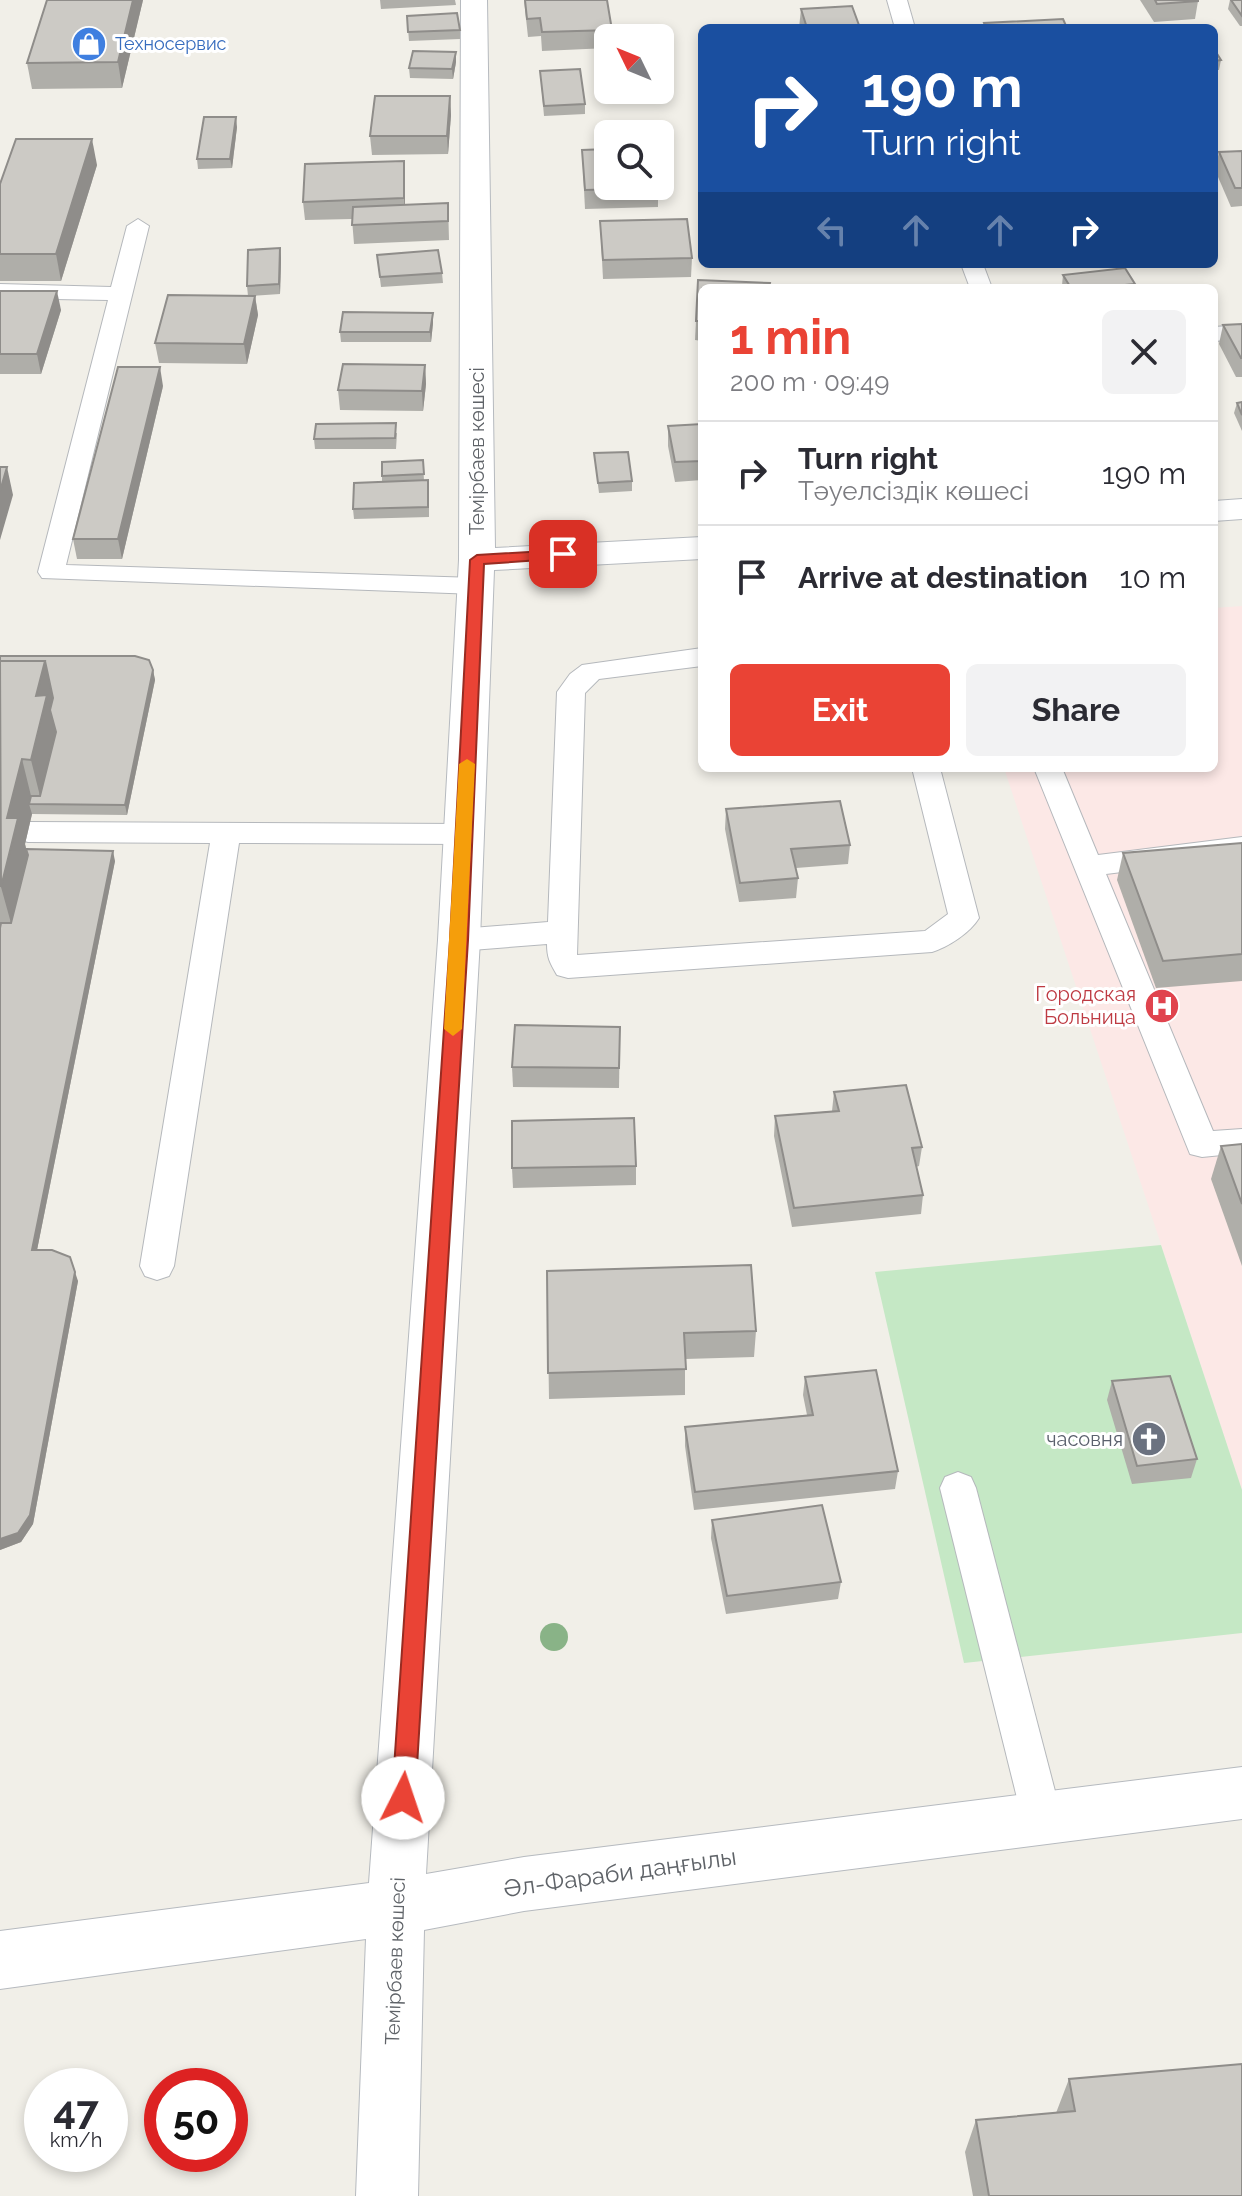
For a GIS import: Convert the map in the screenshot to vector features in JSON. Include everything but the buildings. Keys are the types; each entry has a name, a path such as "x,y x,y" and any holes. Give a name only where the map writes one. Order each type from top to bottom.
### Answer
{"main road":[{"name":"Темірбаев көшесі","path":"387,2196 396,1907 459,940 476,573 474,0"},
{"path":"1218,511 1242,509"},
{"path":"476,573 698,548"},
{"name":"Әл-Фараби даңғылы","path":"0,1960 396,1907 524,1884 1242,1793"}],"lane":[{"path":"897,0 904,24"},
{"path":"138,226 51,572 476,573"},
{"path":"0,291 121,294"},
{"path":"1218,334 1242,332"},
{"path":"698,658 592,671 571,692 562,958 568,967 932,941 964,918 927,772"},
{"path":"1050,772 1202,1145 1242,1141"},
{"path":"28,832 464,834"},
{"path":"157,1266 226,833"},
{"path":"1087,866 1242,847"},
{"path":"459,940 563,932"},
{"path":"958,1488 1042,1818"}],"shaded area":[{"name":"Городская Больница","path":"1242,606 1242,1490 1005,772 1218,772 1218,608"}],"green space":[{"path":"1161,1245 1242,1490 1242,1633 964,1663 875,1272"}],"slow traffic":[{"path":"453,1029 467,764"}],"place":[{"name":"Техносервис","path":"89,44"},
{"name":"Городская Больница","path":"1162,1006"},
{"name":"часовня","path":"1149,1439"}],"route":[{"path":"403,1798 459,940 477,560 563,554"}]}
